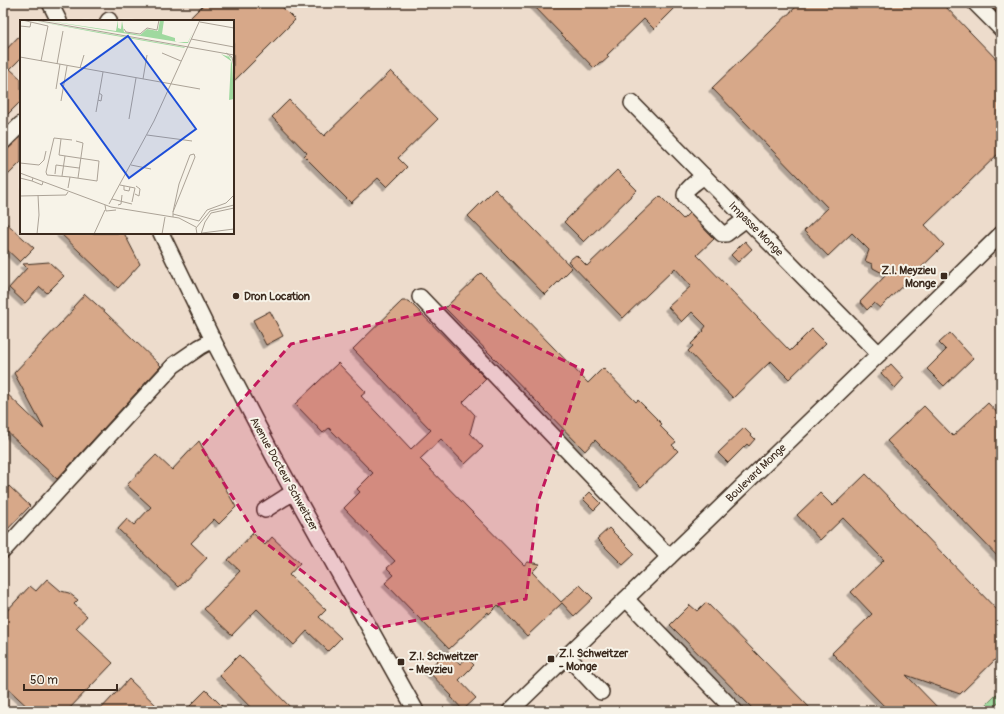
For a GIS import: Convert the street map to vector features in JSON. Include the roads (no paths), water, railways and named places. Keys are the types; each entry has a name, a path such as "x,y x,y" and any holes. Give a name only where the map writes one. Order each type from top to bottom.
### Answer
{"street":[{"path":"50,3 58,20"},
{"path":"975,3 1001,29"},
{"name":"Impasse Monge","path":"632,103 879,354"},
{"path":"3,142 20,125"},
{"path":"704,176 686,191 686,198 722,234 726,234 746,219"},
{"name":"Avenue Docteur Schweitzer","path":"160,234 213,340 274,457 416,711"},
{"name":"Boulevard Monge","path":"510,711 1001,234"},
{"path":"420,297 669,557"},
{"path":"3,551 174,365 213,340"},
{"path":"265,510 294,492"},
{"path":"626,599 735,711"},
{"path":"566,656 601,692"}],"tram line":[{"path":"996,711 1001,706"}],"place":[{"name":"Z.I. Meyzieu Monge","path":"944,276"},
{"name":"Dron Location","path":"236,296"},
{"name":"Z.I. Schweitzer - Monge","path":"551,659"},
{"name":"Z.I. Schweitzer - Meyzieu","path":"401,662"}]}
